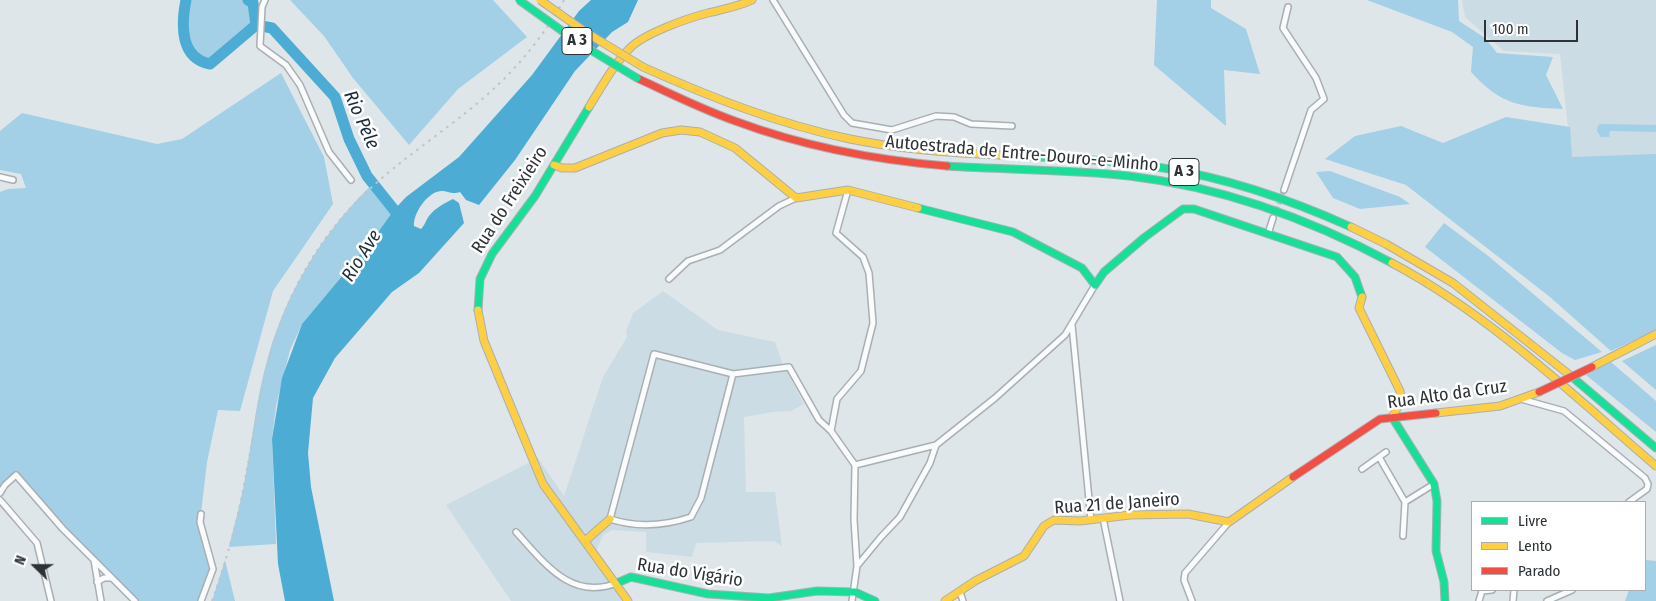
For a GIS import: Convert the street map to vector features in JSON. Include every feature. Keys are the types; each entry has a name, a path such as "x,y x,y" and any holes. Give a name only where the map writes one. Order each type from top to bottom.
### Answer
{"main road":[{"name":"Autoestrada de Entre-Douro-e-Minho","path":"519,0 580,43 637,78 709,111 773,134 844,152 922,163 1097,173 1165,182 1233,197 1308,223 1378,255 1446,296 1517,348 1656,466"},
{"name":"Autoestrada de Entre-Douro-e-Minho","path":"540,0 587,34 644,67 714,99 777,122 847,139 924,150 1098,160 1166,168 1238,184 1314,210 1384,242 1455,284 1525,337 1656,448"},
{"name":"Rua do Freixieiro","path":"628,601 617,583 542,484 484,341 478,310 480,279 492,254 535,196 610,74 632,46 666,28 707,13 747,4 752,0"},
{"path":"554,165 562,168 575,168 662,133 676,129 698,131 714,136 735,149 796,198 848,190 1012,232 1082,268 1094,285 1104,272 1183,209 1194,209 1336,257 1355,278 1363,295 1359,308 1400,391 1402,402 1392,417 1434,484 1439,496 1435,532 1436,552 1446,593 1445,601"},
{"name":"Rua Alto da Cruz","path":"1229,522 1372,423 1392,417 1500,406 1539,392 1656,334"},
{"name":"Rua 21 de Janeiro","path":"944,601 975,581 1024,556 1044,526 1054,520 1091,520 1188,514 1229,522"},
{"path":"585,541 610,519"},
{"name":"Rua do Vigário","path":"617,583 631,577 708,594 770,598 817,591 855,592"},
{"path":"855,592 875,601"}],"street":[{"path":"265,0 262,7 260,46 286,65 300,85 329,152 351,180"},
{"path":"773,0 844,115 852,123 892,130 936,116 954,118 971,124 1012,126"},
{"path":"1284,190 1311,110 1324,99 1316,78 1282,28 1288,6"},
{"path":"0,177 13,180"},
{"path":"831,431 837,399 861,370 873,323 871,289 863,257 836,234 848,190"},
{"path":"669,279 688,261 720,250 779,206 796,198"},
{"path":"1268,234 1273,218"},
{"path":"855,465 936,445 995,398 1065,334 1094,285"},
{"path":"1072,325 1091,520"},
{"path":"733,374 701,498 691,517 666,525 626,525 610,519 654,354 733,374 790,367 820,420 831,431 855,465 854,520 858,566 852,601"},
{"path":"1521,399 1564,411 1645,478 1648,484 1647,489 1630,501"},
{"path":"858,566 880,537 900,517 930,463 936,445"},
{"path":"1362,469 1386,452"},
{"path":"1379,457 1405,502 1403,536"},
{"path":"0,493 5,484 16,475 63,529 135,601"},
{"path":"1405,502 1434,484"},
{"path":"0,500 37,543 51,601"},
{"path":"200,514 200,522 214,569 201,601"},
{"path":"1103,518 1120,601"},
{"path":"1192,601 1184,580 1184,573 1229,522"},
{"name":"Rua do Vigário","path":"516,532 546,565 573,587 586,590 604,589 617,583"},
{"path":"94,560 101,601"},
{"path":"97,582 104,578 111,578"},
{"path":"1548,601 1570,591"},
{"path":"960,592 963,601"}],"shaded area":[{"path":"186,0 248,0 253,3 256,25 210,64 200,61 188,48 185,39 183,20"},
{"path":"290,0 493,0 527,37 458,89 409,145 353,78 324,36"},
{"path":"1157,0 1211,0 1211,8 1246,29 1260,74 1224,70 1226,126 1154,65"},
{"path":"1367,0 1458,0 1459,21 1485,38 1497,53 1553,57 1546,75 1563,109 1523,105 1502,98 1471,72 1473,47 1452,32"},
{"path":"1462,0 1656,0 1656,330 1571,156 1560,54 1504,51 1465,17"},
{"path":"281,73 324,157 333,204 273,291 240,411 218,410 207,462 200,522 213,569 201,601 135,601 17,475 0,493 0,192 8,189 26,188 21,174 0,170 0,131 22,113 157,144 182,139"},
{"path":"1506,117 1570,127 1572,157 1656,154 1656,330 1611,351 1550,297 1406,185 1325,159 1355,136 1401,126 1443,143"},
{"path":"1598,125 1656,125 1656,132 1610,131 1609,137 1601,137 1597,131"},
{"path":"1330,171 1400,197 1410,204 1360,209 1333,198 1316,172"},
{"path":"375,182 394,210 373,239 302,324 290,350 276,406 272,439 276,544 229,547 244,482 264,371 285,309 324,240 357,200"},
{"path":"1444,223 1487,255 1602,352 1575,360 1562,353 1425,247"},
{"path":"663,291 718,330 775,342 782,362 804,404 791,411 744,417 746,492 775,492 782,546 774,541 696,543 692,557 646,552 646,532 612,530 603,535 594,556 625,601 511,601 446,505 538,458 564,496 603,377 627,337 626,332 633,313"},
{"path":"1656,345 1656,390 1622,361"},
{"path":"1611,362 1656,401 1656,432 1586,375"},
{"path":"225,560 235,601 212,601"},
{"path":"1646,560 1656,561 1656,601 1625,601 1629,591 1646,591"}],"water":[{"name":"Rio Ave","path":"591,0 638,0 628,22 612,32 575,71 515,160 479,205 466,200 460,192 436,192 426,199 418,210 414,226 421,229 434,211 453,199 459,203 464,223 419,273 392,292 335,358 313,398 308,453 311,487 334,601 285,601 278,564 272,439 282,378 302,324 373,239 394,210 406,197 459,157 532,75 579,11"}],"waterway":[{"name":"Rio Péle","path":"186,0 183,20 185,39 188,48 200,61 210,64 256,25"},
{"name":"Rio Péle","path":"248,0 253,3 256,25 272,28 335,97 349,139 367,176 403,221"}],"tunnel":[{"path":"1273,218 1284,190"}],"railway":[{"path":"212,601 236,522 268,362 289,302 305,271 325,239 360,198 398,165 480,101 504,78 537,41 564,0"}],"traffic: fast":[{"path":"519,0 579,43 637,78"},
{"path":"478,310 480,279 492,254 535,196 589,107"},
{"path":"1001,155 1082,159 1187,172 1259,191 1351,227"},
{"path":"947,166 1129,176 1198,188 1265,207 1297,219 1329,232 1392,263"},
{"path":"918,208 1013,232 1082,268 1095,285 1104,272 1145,237 1183,209 1194,209 1337,257 1355,277 1362,297"},
{"path":"1571,376 1656,448"},
{"path":"1392,417 1434,484 1437,501 1436,551 1444,582 1445,601"},
{"path":"617,583 631,577 708,594 769,598 817,591 855,592 875,601"}],"traffic: slow":[{"path":"540,0 587,33 643,67"},
{"path":"589,107 619,61 631,47 647,36 679,22 752,0"},
{"path":"643,67 745,109 823,133 906,148 1001,155"},
{"path":"554,165 562,168 575,168 662,133 681,130 700,132 735,148 796,198 848,190 918,208"},
{"path":"1351,227 1386,244 1453,283 1571,376"},
{"path":"1392,263 1428,284 1496,331 1656,466"},
{"path":"1362,297 1359,308 1400,391 1401,402 1392,417"},
{"path":"478,310 484,341 543,484 628,601"},
{"path":"1592,367 1656,334"},
{"path":"1436,413 1500,406 1539,392"},
{"path":"945,601 975,581 1024,556 1044,526 1054,520 1080,521 1130,515 1188,514 1229,522 1293,477"},
{"path":"585,541 610,519"}],"traffic: jam":[{"path":"637,78 685,101 735,121 786,138 866,156 947,166"},
{"path":"1539,392 1592,367"},
{"path":"1293,477 1380,419 1436,413"}]}
